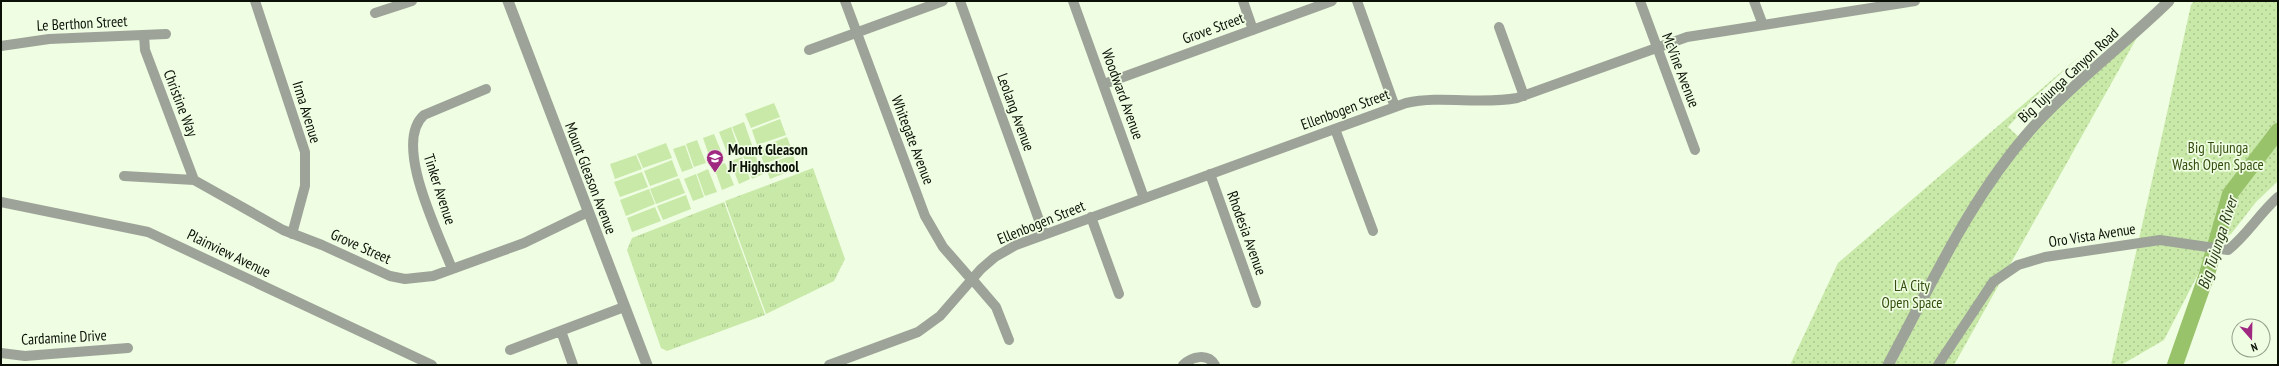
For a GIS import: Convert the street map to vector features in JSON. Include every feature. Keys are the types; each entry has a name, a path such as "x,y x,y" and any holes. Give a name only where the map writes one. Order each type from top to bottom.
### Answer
{"street":[{"name":"Irma Avenue","path":"255,1 305,152 305,186 292,234"},
{"path":"375,14 412,1"},
{"name":"Mount Gleason Avenue","path":"508,1 647,365"},
{"name":"Whitegate Avenue","path":"845,1 925,216 943,247 996,307 1009,340"},
{"path":"809,50 943,1"},
{"name":"Leolang Avenue","path":"960,1 1044,234"},
{"name":"Woodward Avenue","path":"1073,1 1144,198"},
{"path":"1243,1 1253,30"},
{"name":"Grove Street","path":"1104,84 1332,1"},
{"path":"1357,1 1395,107"},
{"name":"McVine Avenue","path":"1640,1 1695,150"},
{"path":"1754,1 1763,25"},
{"name":"Ellenbogen Street","path":"829,365 918,332 940,316 972,279 1005,251 1044,234 1395,107 1429,100 1497,101 1524,96 1657,47 1692,36 1763,25 1868,4 1916,1"},
{"name":"Big Tujunga Canyon Road","path":"1888,365 1974,204 2010,155 2060,100 2169,1"},
{"path":"1499,27 1524,96"},
{"name":"Le Berthon Street","path":"1,46 49,39 166,34"},
{"name":"Christine Way","path":"144,35 145,50 194,180"},
{"name":"Tinker Avenue","path":"452,269 416,174 412,150 413,131 419,119 424,114 486,89"},
{"path":"1335,129 1373,231"},
{"name":"Rhodesia Avenue","path":"1210,174 1256,303"},
{"name":"Grove Street","path":"124,176 194,180 292,234 322,245 385,274 402,279 424,278 452,269 534,239 571,219 588,212"},
{"name":"Oro Vista Avenue","path":"1938,365 1993,282 2018,265 2045,257 2138,242 2160,240 2191,246 2228,250 2242,239 2251,224 2278,197"},
{"name":"Plainview Avenue","path":"1,202 19,204 148,232 432,365"},
{"path":"1091,217 1119,294"},
{"path":"510,350 624,307"},
{"path":"561,331 573,365"},
{"name":"Cardamine Drive","path":"1,353 25,356 128,348"},
{"path":"1183,365 1196,357 1205,357 1211,359 1215,365"}],"green space":[{"name":"Big Tujunga Wash Open Space","path":"2194,1 2278,1 2278,181 2256,202 2231,234 2217,241 2209,242 2209,253 2164,340 2121,365 2111,365 2191,5"},
{"name":"LA City Open Space","path":"2145,23 1954,365 1790,365 1838,263 2081,55 2035,97 2008,127 2021,139"},
{"path":"774,103 780,117 751,128 745,114"},
{"path":"780,119 786,135 757,145 752,130"},
{"path":"744,122 752,145 741,149 732,127"},
{"path":"731,127 739,150 728,155 719,132"},
{"path":"714,134 723,156 711,161 703,138"},
{"path":"787,137 793,153 764,164 758,148"},
{"path":"697,140 706,163 694,167 686,144"},
{"path":"666,143 672,158 643,168 637,154"},
{"path":"685,145 693,168 682,172 673,149"},
{"path":"754,152 763,174 752,179 743,156"},
{"path":"636,155 642,169 615,179 610,164"},
{"path":"793,155 798,168 770,179 765,165"},
{"path":"742,157 750,179 739,184 730,161"},
{"path":"672,160 678,176 650,186 644,171"},
{"path":"725,163 734,185 722,190 714,167"},
{"path":"813,168 845,259 834,281 766,314 725,201"},
{"path":"708,169 717,192 705,196 697,174"},
{"path":"642,172 648,187 620,197 614,182"},
{"path":"696,174 704,197 693,201 684,179"},
{"path":"679,178 685,193 656,204 650,189"},
{"path":"649,189 655,204 626,216 620,200"},
{"path":"686,195 691,209 663,220 657,206"},
{"path":"724,202 765,315 667,351 661,348 627,250 632,238"},
{"path":"655,207 661,221 632,232 627,218"}],"waterway":[{"name":"Big Tujunga River","path":"2175,365 2207,274 2230,194 2278,131"}],"place":[{"name":"Mount Gleason Jr Highschool","path":"715,173"}]}
